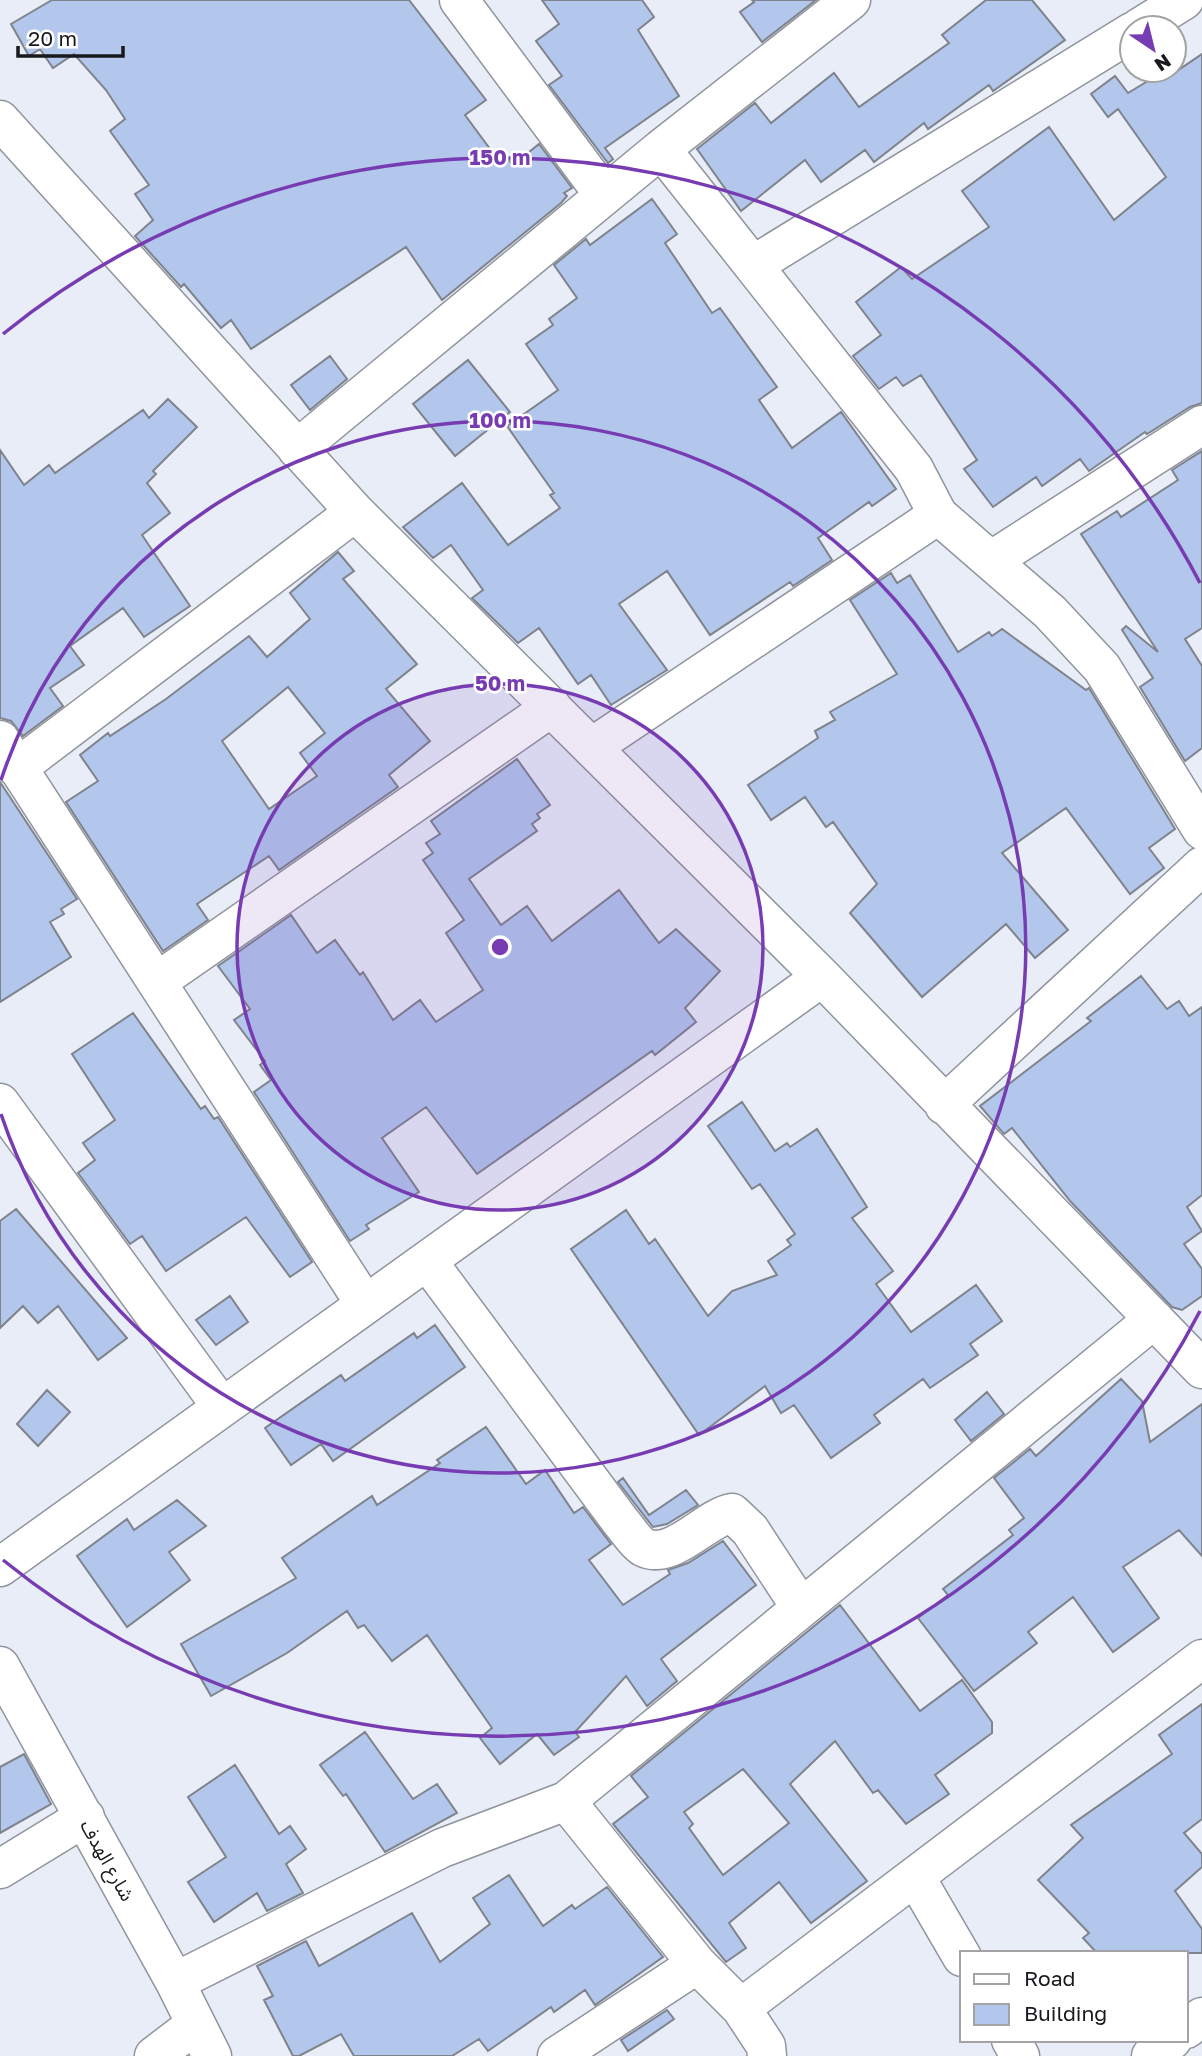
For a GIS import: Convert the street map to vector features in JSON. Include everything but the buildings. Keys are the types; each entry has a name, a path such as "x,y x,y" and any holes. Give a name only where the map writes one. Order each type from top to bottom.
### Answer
{"street":[{"path":"459,0 604,195"},
{"path":"297,449 604,195 851,0"},
{"path":"1162,14 1184,0"},
{"path":"755,264 1118,41"},
{"path":"0,120 355,512 822,977 1154,1320 1195,1350"},
{"path":"661,149 755,264 914,469 938,515 992,560 1083,644 1102,668 1202,830"},
{"path":"992,560 1202,425"},
{"path":"355,512 9,754 365,1304"},
{"path":"592,747 938,515"},
{"path":"158,981 552,707"},
{"path":"944,1105 1202,866"},
{"path":"0,1567 220,1406 428,1262 822,977"},
{"path":"0,1103 220,1406"},
{"path":"428,1262 621,1522 644,1547 659,1549 673,1546 721,1515 732,1513 750,1530 801,1608"},
{"path":"175,1982 442,1848 566,1801 1154,1320"},
{"path":"741,2008 1202,1659"},
{"name":"شارع الهدف","path":"0,1666 85,1817 204,2040"},
{"path":"566,1801 697,1965 741,2008 766,2046 767,2056"},
{"path":"0,1869 85,1817"},
{"path":"916,1878 960,1954"},
{"path":"557,2056 697,1965"},
{"path":"154,2056 204,2040"},
{"path":"1151,2056 1169,2042"}]}
